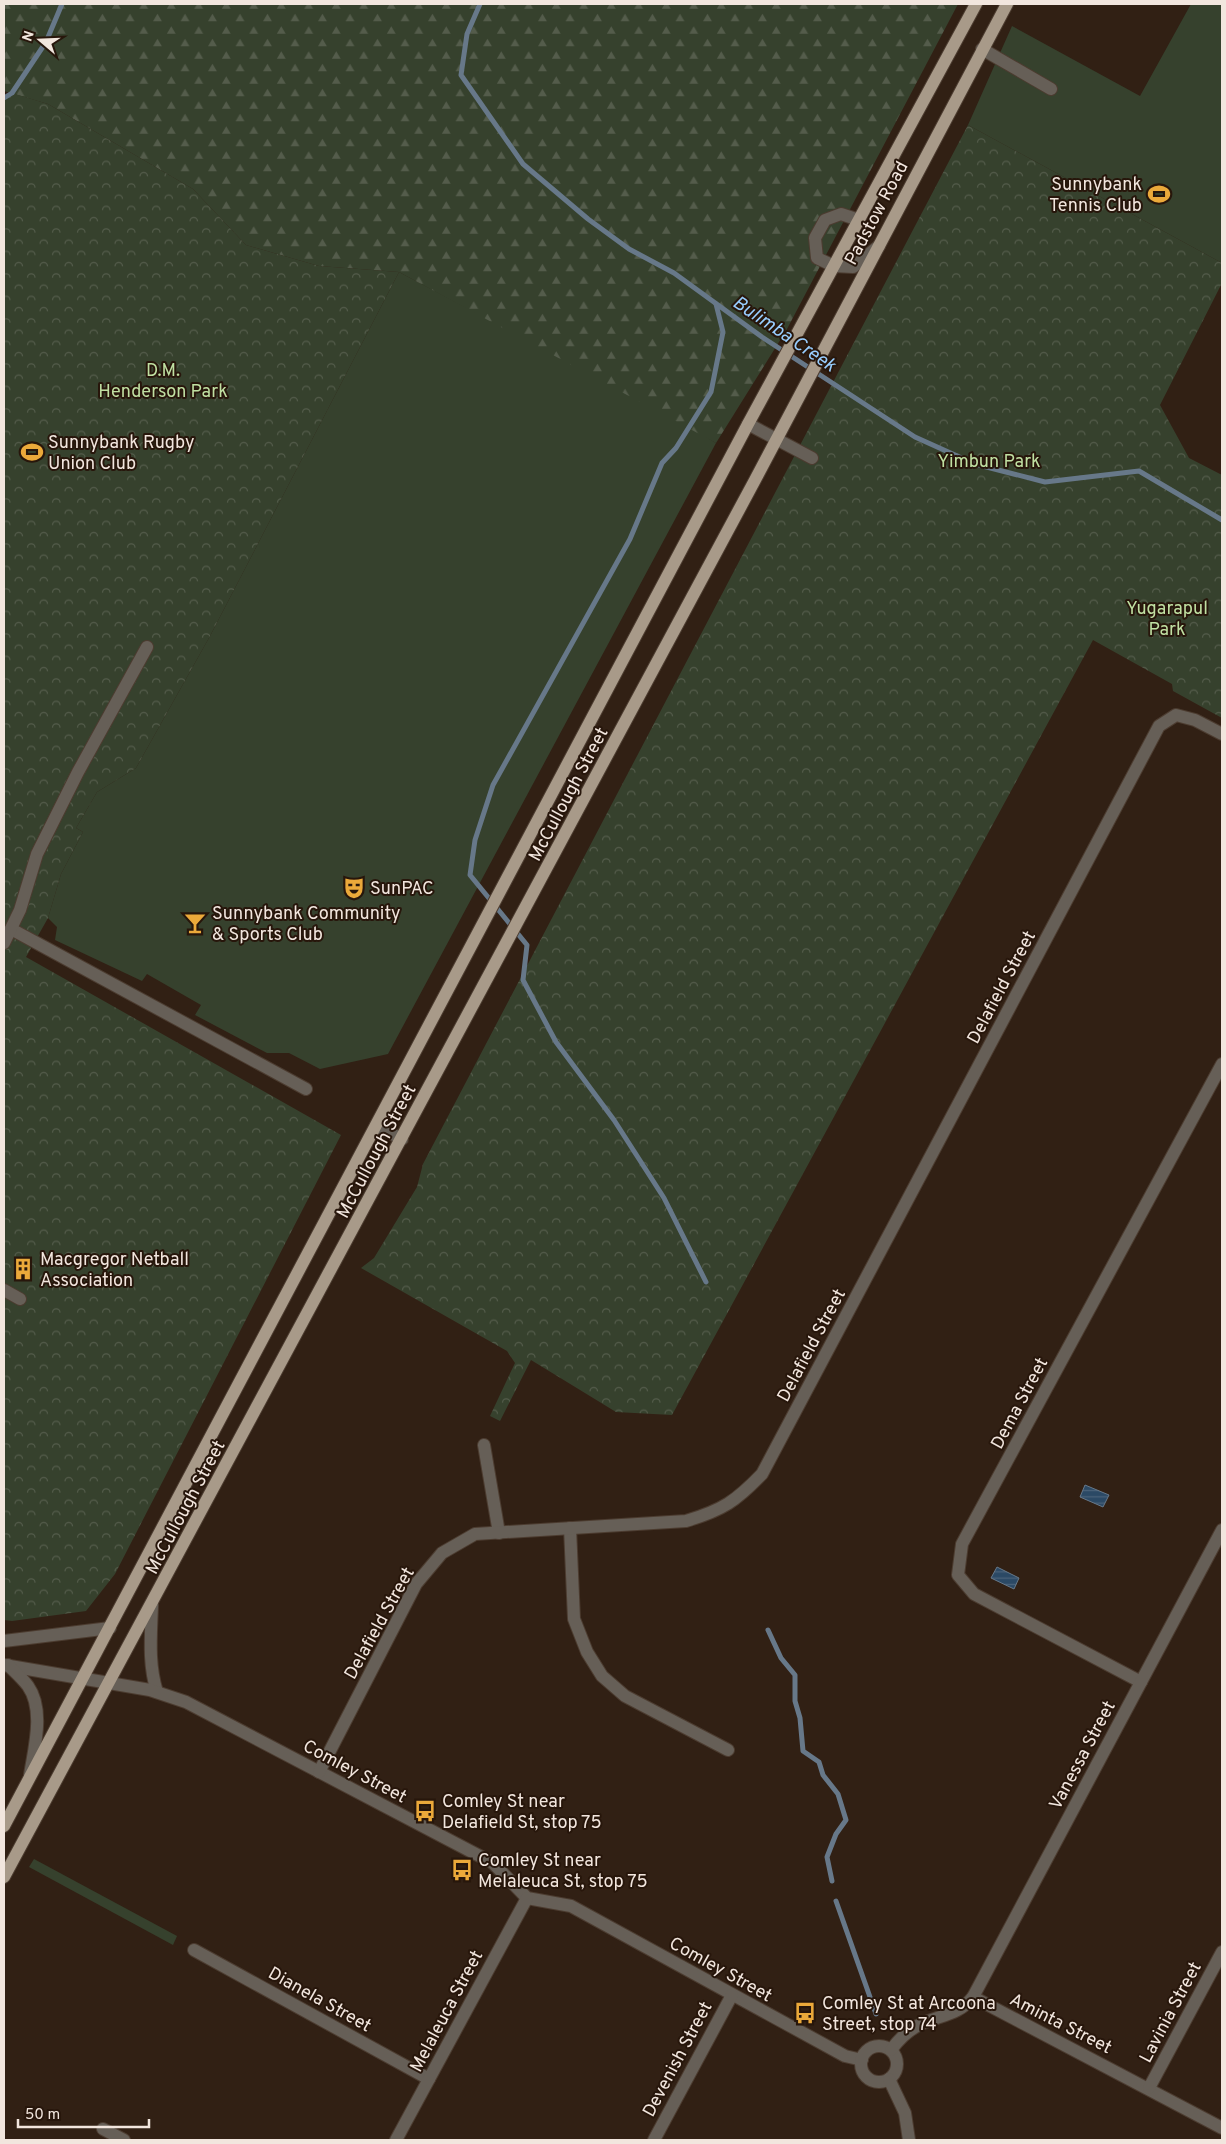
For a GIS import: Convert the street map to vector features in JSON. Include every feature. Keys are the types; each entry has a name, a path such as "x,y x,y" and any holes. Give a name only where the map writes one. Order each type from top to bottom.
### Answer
{"main road":[{"name":"Padstow Road","path":"748,424 976,4"},
{"name":"Padstow Road","path":"777,439 1006,4"},
{"name":"McCullough Street","path":"4,1826 748,424"},
{"name":"McCullough Street","path":"4,1877 521,919 777,439"}],"street":[{"path":"982,50 1051,89"},
{"path":"859,220 841,214 825,220 815,238 817,258 834,266 853,266 879,246"},
{"path":"748,424 812,458"},
{"path":"4,943 20,910 37,854 78,772 147,647"},
{"name":"Delafield Street","path":"319,1772 416,1584 442,1553 475,1534 686,1520 708,1514 739,1498 762,1474 1160,726 1176,715 1195,720 1222,734"},
{"path":"11,930 306,1090"},
{"name":"Dema Street","path":"1141,1682 974,1594 958,1575 962,1544 1222,1064"},
{"path":"376,1126 402,1139"},
{"path":"4,1290 20,1299"},
{"path":"484,1445 498,1533"},
{"path":"570,1528 574,1618 587,1652 602,1676 625,1696 728,1750"},
{"name":"Vanessa Street","path":"973,1996 1222,1530"},
{"path":"152,1605 149,1648 151,1673 157,1692"},
{"path":"4,1642 110,1628"},
{"path":"6,1665 29,1686 36,1705 36,1739 29,1779"},
{"name":"Comley Street","path":"6,1665 157,1692 186,1702 493,1863 527,1898 571,1906 845,2056 862,2060"},
{"name":"Melaleuca Street","path":"396,2140 527,1898"},
{"name":"Dianela Street","path":"194,1950 429,2079"},
{"name":"Lavinia Street","path":"1149,2088 1222,1952"},
{"name":"Devenish Street","path":"654,2140 732,1995"},
{"path":"891,2050 902,2036 912,2029 956,2012 966,2005 973,1996"},
{"name":"Aminta Street","path":"973,1996 1222,2128"},
{"path":"880,2046 891,2050 897,2060 897,2065 889,2079 877,2082 866,2076 861,2066 862,2060 864,2054 874,2047 880,2046"},
{"path":"889,2079 905,2113 909,2140"},
{"path":"103,2129 124,2140"}],"green space":[{"path":"4,4 958,4 787,329 716,443 399,272 319,266 246,245 193,189 48,104 4,91"},
{"name":"Sunnybank Tennis Club","path":"1191,4 1222,4 1222,263 968,125 1012,26 1140,96"},
{"name":"D.M. Henderson Park","path":"12,93 48,104 193,189 246,245 319,266 399,272 210,636 136,768 97,792 76,828 83,832 61,874 48,918 26,957 341,1135 115,1574 86,1611 12,1621 4,1620 4,98"},
{"name":"Yimbun Park","path":"968,125 1222,263 1222,283 1160,405 1189,458 1222,475 1222,718 1173,691 1172,684 1093,640 672,1415 616,1412 531,1360 500,1421 490,1416 515,1363 507,1351 361,1268 374,1258 417,1187 423,1164"},
{"path":"399,272 677,419 716,443 388,1054 320,1069 289,1053 267,1053 195,1015 201,1005 147,974 142,981 55,940 57,927 48,918 61,874 83,832 76,828 97,792 136,768 210,636"},
{"path":"34,1859 177,1936 173,1945 29,1867"}],"water":[{"path":"1085,1485 1109,1495 1103,1507 1080,1497"},
{"path":"997,1567 1019,1578 1014,1589 991,1578"}],"waterway":[{"path":"4,98 12,93 46,42 62,4"},
{"name":"Bulimba Creek","path":"480,4 467,34 461,75 523,164 588,219 629,249 674,273 762,337 915,437 975,464 1045,482 1139,471 1222,520"},
{"path":"706,1282 664,1198 614,1120 556,1042 523,980 527,945 470,875 475,840 493,785 630,539 662,463 676,448 711,392 723,332 716,304"},
{"path":"768,1630 781,1658 795,1675 795,1701 800,1718 803,1751 819,1762 823,1775 838,1794 846,1820 836,1834 827,1857 832,1881"},
{"path":"836,1901 876,2014"}],"place":[{"name":"Sunnybank Tennis Club","path":"1159,194"},
{"name":"Sunnybank Rugby Union Club","path":"32,452"},
{"name":"SunPAC","path":"354,888"},
{"name":"Sunnybank Community & Sports Club","path":"195,923"},
{"name":"Macgregor Netball Association","path":"23,1269"},
{"name":"Comley St near Delafield St, stop 75","path":"425,1811"},
{"name":"Comley St near Melaleuca St, stop 75","path":"462,1870"},
{"name":"Comley St at Arcoona Street, stop 74","path":"805,2013"}],"park label":[{"name":"Yugarapul Park","path":"1167,618"}]}
